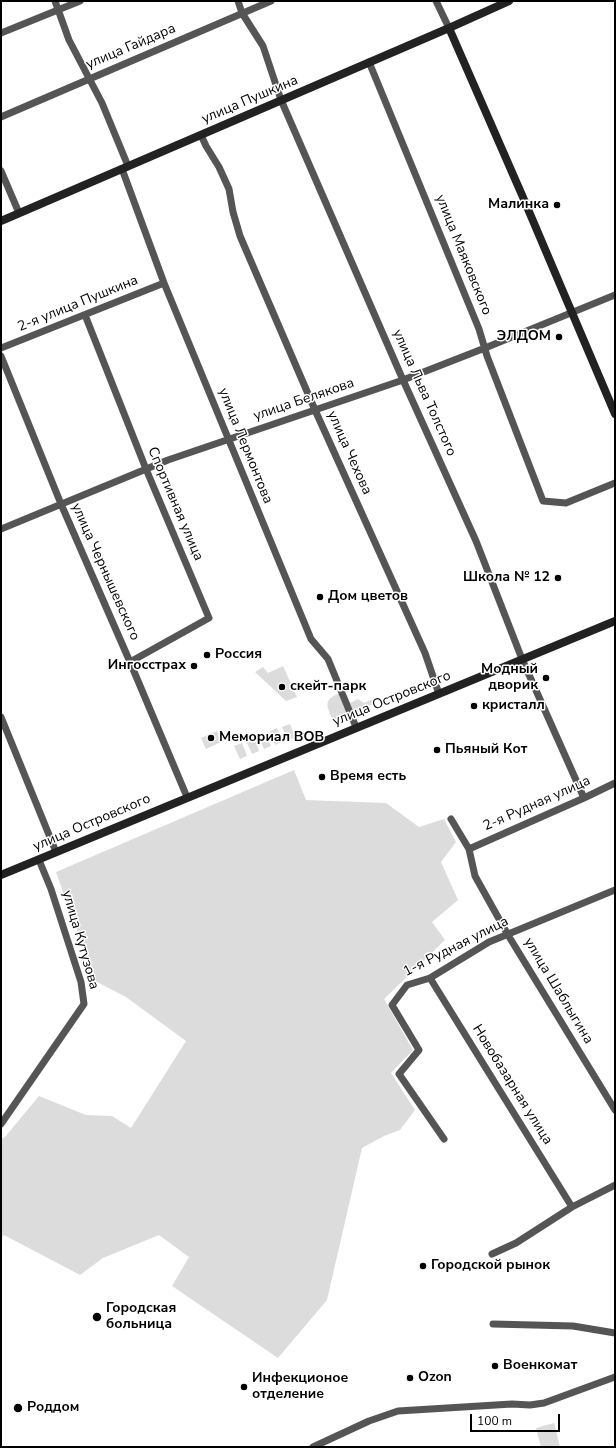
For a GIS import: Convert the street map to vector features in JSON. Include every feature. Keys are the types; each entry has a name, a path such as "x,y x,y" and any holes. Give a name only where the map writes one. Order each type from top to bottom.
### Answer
{"street":[{"name":"улица Лермонтова","path":"55,1 69,40 102,103 164,283 228,439 311,639 328,659 356,727"},
{"path":"1,33 80,1"},
{"name":"улица Льва Толстого","path":"238,1 242,13 263,46 281,100 403,380 476,541 522,659 584,798"},
{"name":"улица Гайдара","path":"1,117 271,1"},
{"path":"436,1 522,195 615,414"},
{"name":"улица Пушкина","path":"1,221 509,1"},
{"name":"улица Маяковского","path":"369,62 479,329 543,501 566,503 615,483"},
{"name":"улица Чехова","path":"201,135 219,167 228,190 232,212 240,236 315,410 425,653 439,694"},
{"path":"1,171 19,213"},
{"name":"2-я улица Пушкина","path":"1,348 164,283"},
{"name":"улица Белякова","path":"1,529 146,469 228,439 403,380 615,294"},
{"name":"Спортивная улица","path":"85,315 146,469 209,618 130,662"},
{"name":"улица Чернышевского","path":"1,356 61,504 187,797"},
{"name":"улица Островского","path":"1,875 615,621"},
{"path":"1,717 56,852"},
{"name":"2-я Рудная улица","path":"469,849 615,783"},
{"name":"улица Шаблыгина","path":"451,818 469,849 476,876 508,935 615,1110"},
{"name":"улица Кутузова","path":"1,1124 84,1004 81,982 51,889 39,860"},
{"name":"1-я Рудная улица","path":"444,1139 399,1074 418,1050 392,1005 407,985 430,978 489,942 615,890"},
{"name":"Новобазарная улица","path":"430,978 572,1207"},
{"path":"492,1254 516,1243 572,1207 615,1185"},
{"path":"492,1324 574,1326 615,1333"},
{"path":"313,1447 369,1421 398,1411 512,1404 530,1405 544,1403 615,1377"}],"shaded area":[{"name":"скейт-парк","path":"283,666 297,697 286,701 255,672 263,667 268,673"},
{"path":"340,693 349,715 333,721 328,707 328,701 330,698"},
{"path":"358,699 364,703 373,699 375,700 375,703 354,712 350,703"},
{"path":"290,724 295,737 288,741 282,727"},
{"path":"277,728 283,742 275,745 270,731"},
{"path":"217,731 221,742 206,749 201,738"},
{"path":"266,733 271,746 264,749 258,736"},
{"path":"254,738 259,751 252,754 246,741"},
{"path":"242,743 247,756 240,759 234,746"},
{"path":"294,770 306,800 386,803 419,827 444,819 456,842 441,862 458,900 432,922 445,940 384,999 413,1050 391,1073 415,1110 400,1130 384,1136 362,1148 327,1300 278,1358 172,1286 189,1257 159,1235 103,1258 80,1275 4,1235 1,1239 1,1139 5,1137 39,1096 86,1115 112,1116 131,1128 186,1041 126,997 95,981 56,872"},
{"path":"554,1423 560,1447 541,1447 536,1428"}],"place":[{"name":"Малинка","path":"557,205"},
{"name":"ЭЛДОМ","path":"559,337"},
{"name":"Школа № 12","path":"558,578"},
{"name":"Дом цветов","path":"320,597"},
{"name":"Россия","path":"207,655"},
{"name":"Ингосстрах","path":"194,666"},
{"name":"Модный дворик","path":"546,678"},
{"name":"скейт-парк","path":"282,687"},
{"name":"кристалл","path":"474,706"},
{"name":"Мемориал ВОВ","path":"211,738"},
{"name":"Пьяный Кот","path":"437,750"},
{"name":"Время есть","path":"322,777"},
{"name":"Городской рынок","path":"423,1266"},
{"name":"Городская больница","path":"97,1317"},
{"name":"Военкомат","path":"495,1366"},
{"name":"Ozon","path":"410,1378"},
{"name":"Инфекционое отделение","path":"244,1387"},
{"name":"Роддом","path":"18,1408"}]}
